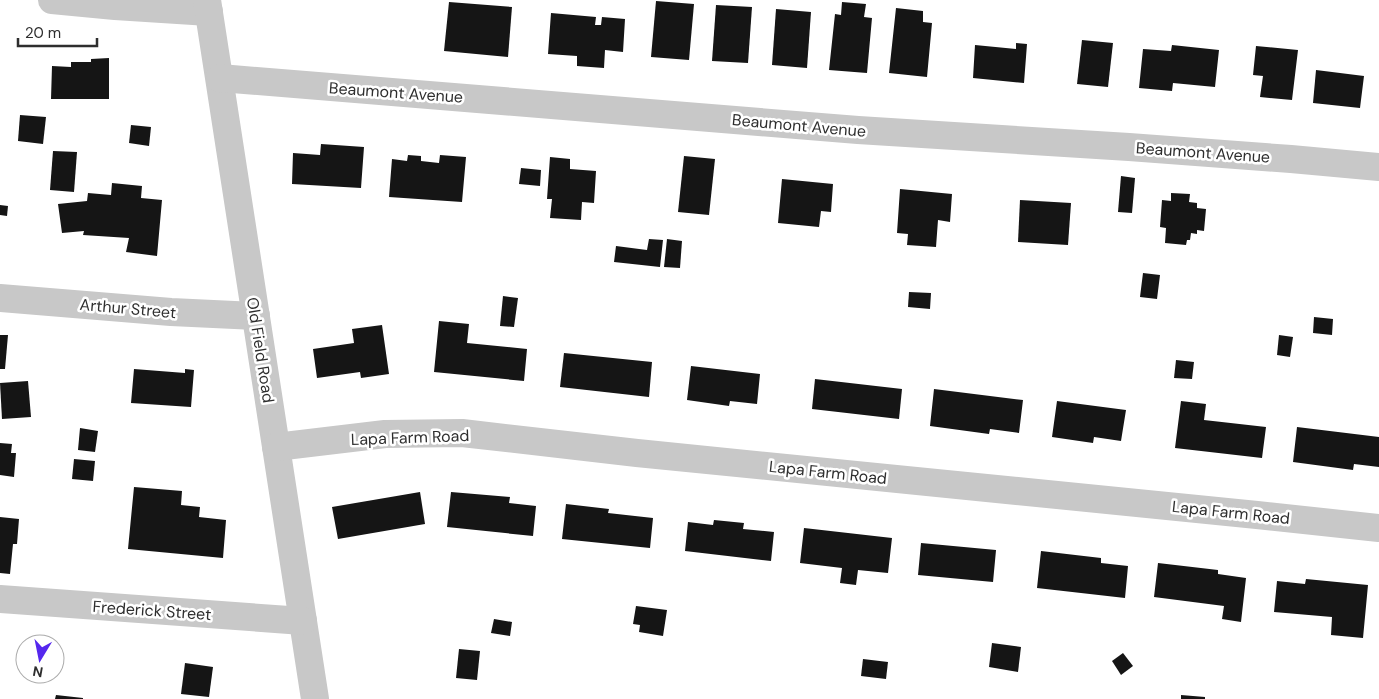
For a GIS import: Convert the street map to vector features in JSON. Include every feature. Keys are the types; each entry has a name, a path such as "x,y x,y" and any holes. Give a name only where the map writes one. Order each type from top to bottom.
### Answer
{"street":[{"path":"52,0 115,6 208,6"},
{"name":"Old Field Road","path":"208,6 315,699"},
{"name":"Beaumont Avenue","path":"220,78 858,130 1129,146 1379,167"},
{"name":"Arthur Street","path":"0,298 171,312 256,316"},
{"name":"Lapa Farm Road","path":"276,447 385,434 462,433 627,452 1379,528"},
{"name":"Frederick Street","path":"0,599 303,621"}],"building":[{"path":"656,1 694,4 689,60 651,57"},
{"path":"449,2 512,7 508,57 444,51"},
{"path":"842,2 866,4 864,17 872,18 867,73 829,70 835,14 841,15"},
{"path":"716,5 752,7 748,63 712,61"},
{"path":"896,8 923,11 923,22 932,23 927,77 889,73"},
{"path":"776,9 811,12 807,68 772,65"},
{"path":"551,13 596,17 595,25 601,25 602,17 625,19 623,52 605,50 604,68 577,66 577,56 548,54"},
{"path":"1082,40 1113,43 1108,87 1077,84"},
{"path":"1016,43 1027,44 1024,83 973,78 975,45 1016,49"},
{"path":"1172,45 1219,50 1215,87 1173,83 1172,91 1139,88 1143,49 1171,51"},
{"path":"1256,46 1298,50 1292,100 1260,97 1263,76 1253,75"},
{"path":"109,58 109,99 51,99 52,66 71,67 71,62 91,62 91,59"},
{"path":"1316,70 1364,76 1360,108 1313,103"},
{"path":"20,115 46,117 43,144 18,141"},
{"path":"131,125 151,127 149,146 129,143"},
{"path":"321,144 364,147 361,188 292,184 293,153 320,155"},
{"path":"53,151 77,152 74,192 50,190"},
{"path":"408,155 421,156 421,161 439,163 440,155 466,157 462,202 389,197 392,159 407,161"},
{"path":"684,156 715,159 709,215 678,212"},
{"path":"550,157 570,159 570,169 596,171 594,203 582,202 581,220 550,218 552,199 547,199"},
{"path":"521,168 541,170 540,186 519,184"},
{"path":"1121,176 1135,178 1132,213 1118,212"},
{"path":"782,179 833,184 831,212 821,211 819,227 778,223"},
{"path":"112,183 142,186 141,198 162,200 157,256 126,252 129,238 83,235 84,231 62,233 58,204 87,201 88,193 111,195"},
{"path":"900,189 952,194 950,222 938,220 936,247 907,245 908,234 897,233"},
{"path":"1171,193 1190,194 1189,202 1197,203 1197,208 1206,209 1204,231 1197,230 1197,234 1191,233 1190,240 1187,240 1186,245 1165,243 1166,228 1160,227 1162,200 1171,201"},
{"path":"1020,200 1071,203 1068,245 1018,242"},
{"path":"0,205 8,206 7,216 0,215"},
{"path":"649,239 663,240 660,267 614,262 616,246 647,250"},
{"path":"667,239 682,241 680,268 664,267"},
{"path":"1143,273 1160,275 1157,299 1140,297"},
{"path":"909,292 931,293 930,309 908,307"},
{"path":"503,296 518,298 514,327 500,326"},
{"path":"1314,317 1333,319 1332,335 1313,333"},
{"path":"439,321 469,324 467,343 527,349 524,381 434,372"},
{"path":"382,325 389,374 361,378 360,372 317,378 313,349 354,343 352,329"},
{"path":"0,335 8,335 5,369 0,369"},
{"path":"1279,335 1293,337 1290,357 1277,355"},
{"path":"564,353 652,362 649,397 560,387"},
{"path":"1176,360 1194,362 1192,379 1174,378"},
{"path":"691,366 760,374 757,404 730,401 729,406 687,400"},
{"path":"134,369 185,373 185,369 194,370 191,407 131,403"},
{"path":"815,379 902,389 899,419 812,409"},
{"path":"28,381 31,417 2,419 0,383"},
{"path":"934,389 1023,400 1019,433 990,429 989,434 930,426"},
{"path":"1057,401 1126,410 1121,441 1094,437 1093,443 1052,437"},
{"path":"1181,401 1206,404 1204,420 1266,427 1262,458 1175,448"},
{"path":"1297,427 1379,437 1379,467 1354,464 1353,470 1293,462"},
{"path":"80,428 98,431 95,452 78,450"},
{"path":"0,443 12,444 11,453 16,453 14,477 0,475"},
{"path":"74,459 95,461 93,481 72,479"},
{"path":"134,487 182,491 181,505 200,507 199,517 226,520 223,558 128,549"},
{"path":"420,492 425,524 338,539 332,507"},
{"path":"451,492 510,497 509,503 536,506 533,536 447,527"},
{"path":"566,504 609,509 608,513 653,518 650,548 562,539"},
{"path":"0,517 19,519 17,544 13,544 10,574 0,573"},
{"path":"714,520 744,523 743,529 774,532 771,561 685,551 688,522 713,525"},
{"path":"804,528 892,538 888,573 858,570 856,585 840,583 842,568 800,563"},
{"path":"921,543 996,550 993,582 918,575"},
{"path":"1041,551 1101,558 1101,563 1128,566 1125,598 1037,588"},
{"path":"1158,563 1218,570 1218,574 1246,578 1241,622 1222,619 1224,606 1154,597"},
{"path":"1306,579 1368,585 1363,638 1331,635 1332,617 1274,612 1277,581 1305,584"},
{"path":"636,606 667,610 663,636 639,632 640,625 633,624"},
{"path":"494,619 512,622 510,636 491,633"},
{"path":"992,643 1021,647 1018,672 989,667"},
{"path":"459,649 480,651 477,680 456,678"},
{"path":"1123,653 1133,666 1121,675 1112,661"},
{"path":"863,659 888,662 886,679 861,676"},
{"path":"185,663 213,667 209,697 181,694"},
{"path":"56,695 83,698 83,699 55,699"},
{"path":"1181,695 1205,697 1205,699 1181,699"}]}
